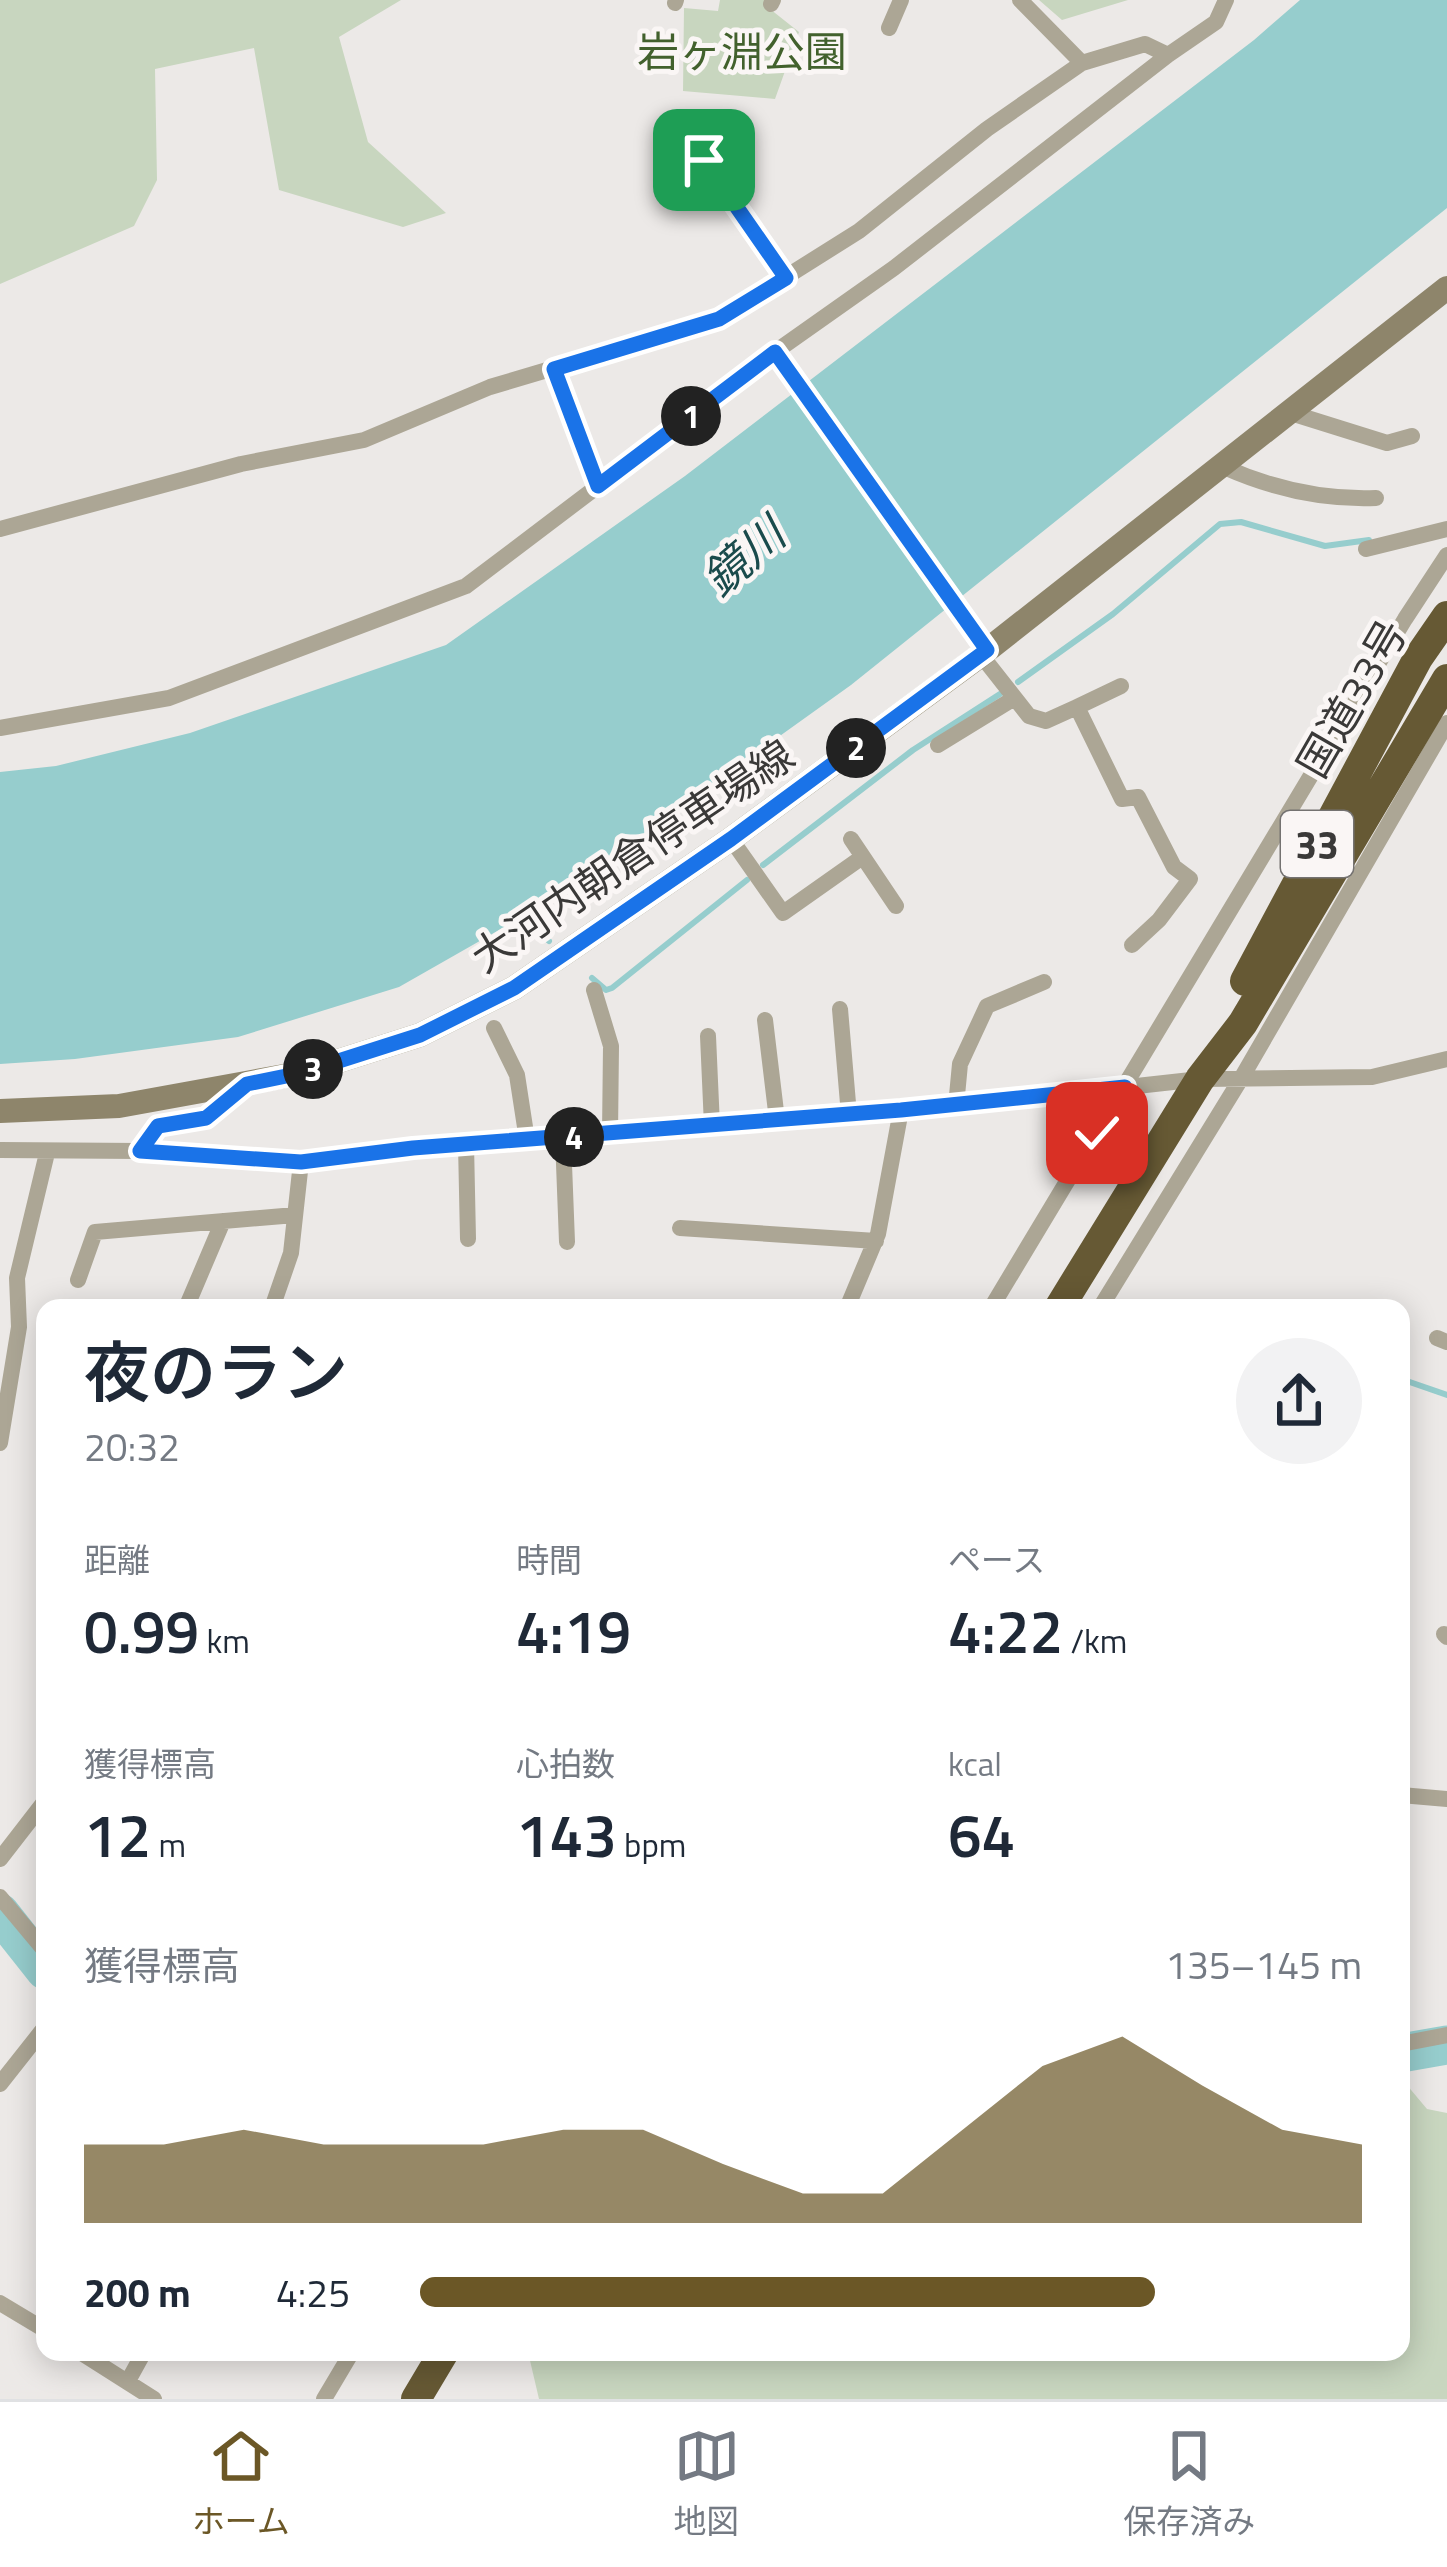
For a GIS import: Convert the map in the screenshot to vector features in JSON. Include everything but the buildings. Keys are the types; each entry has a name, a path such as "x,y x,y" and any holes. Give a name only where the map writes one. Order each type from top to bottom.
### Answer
{"highway":[{"name":"国道33号","path":"1200,1079 1228,1014 1310,856 1418,658 1447,616"},
{"name":"国道33号","path":"1065,1299 1200,1079 1243,1023 1447,679"},
{"path":"416,2399 439,2361"}],"main road":[{"name":"大河内朝倉停車場線","path":"0,1111 119,1106 301,1073 420,1035 514,988 731,839 1224,467 1447,288"}],"street":[{"path":"889,28 901,0"},
{"path":"1020,0 1082,63"},
{"path":"0,728 169,698 466,586 704,406 780,359 1216,22 1226,0"},
{"path":"0,529 242,464 364,440 490,387 719,319 859,231 987,129 1082,63 1145,44 1168,55"},
{"path":"704,160 786,278"},
{"path":"780,359 1029,716 1046,721 1121,686"},
{"path":"554,369 598,486"},
{"path":"1291,413 1387,443 1412,436"},
{"path":"1224,467 1255,482 1342,499 1376,498"},
{"path":"1366,549 1447,529"},
{"path":"996,1299 1447,556"},
{"path":"938,745 1013,699"},
{"path":"1077,706 1122,799 1138,797 1174,867 1190,879 1159,920 1132,945"},
{"path":"1106,1299 1439,753 1447,723"},
{"path":"731,839 783,914 860,858"},
{"path":"851,839 896,906"},
{"path":"956,1106 961,1064 987,1006 1044,982"},
{"path":"594,990 611,1046 610,1134"},
{"path":"839,1009 849,1114"},
{"path":"765,1020 777,1120"},
{"path":"494,1028 517,1075 527,1140"},
{"path":"708,1036 712,1126"},
{"path":"0,1150 140,1151 301,1162 466,1144 956,1106 1200,1079 1372,1077 1447,1059"},
{"path":"140,1151 158,1126 206,1118 247,1084"},
{"path":"851,1299 876,1241 901,1110"},
{"path":"563,1138 567,1242"},
{"path":"466,1144 468,1239"},
{"path":"0,1443 19,1327 17,1278 46,1153"},
{"path":"275,1299 291,1253 301,1162"},
{"path":"78,1280 95,1232 295,1215"},
{"path":"191,1299 223,1221"},
{"path":"680,1228 876,1241"},
{"path":"1410,1796 1447,1799"},
{"path":"0,1859 36,1813"},
{"path":"0,1897 36,1940"},
{"path":"1410,2042 1447,2035"},
{"path":"0,2084 36,2038"},
{"path":"0,2303 36,2325"},
{"path":"95,2361 154,2399"},
{"path":"128,2381 139,2361"},
{"path":"324,2399 347,2361"}],"green space":[{"path":"0,0 401,0 339,37 368,142 446,213 403,227 279,190 254,48 155,69 157,180 134,226 0,284"},
{"name":"岩ヶ淵公園","path":"720,0 769,0 770,9 799,32 775,99 683,91 684,8 718,11"},
{"path":"1039,0 1128,0 1062,20"},
{"path":"1410,2089 1427,2109 1447,2113 1447,2399 539,2399 530,2361 1410,2361"}],"water":[{"name":"鏡川","path":"1300,0 1447,0 1447,208 851,685 550,901 399,987 238,1037 0,1064 0,772 56,766 190,733 446,645 685,476"}],"waterway":[{"path":"1018,682 1113,614 1220,524 1241,522 1325,546 1369,540"},
{"path":"763,865 913,750 1000,694"},
{"path":"592,978 606,990 612,988 747,880"},
{"path":"515,912 549,941"},
{"path":"1410,1382 1447,1395"},
{"path":"0,1913 36,1959"},
{"path":"1410,2051 1447,2045"}],"route":[{"path":"704,160 786,278 719,319 554,369 598,486 775,352 987,650 731,839 514,988 420,1035 301,1073 247,1084 206,1118 158,1126 140,1151 301,1162 413,1148 956,1106 1125,1087 1097,1133"}]}
